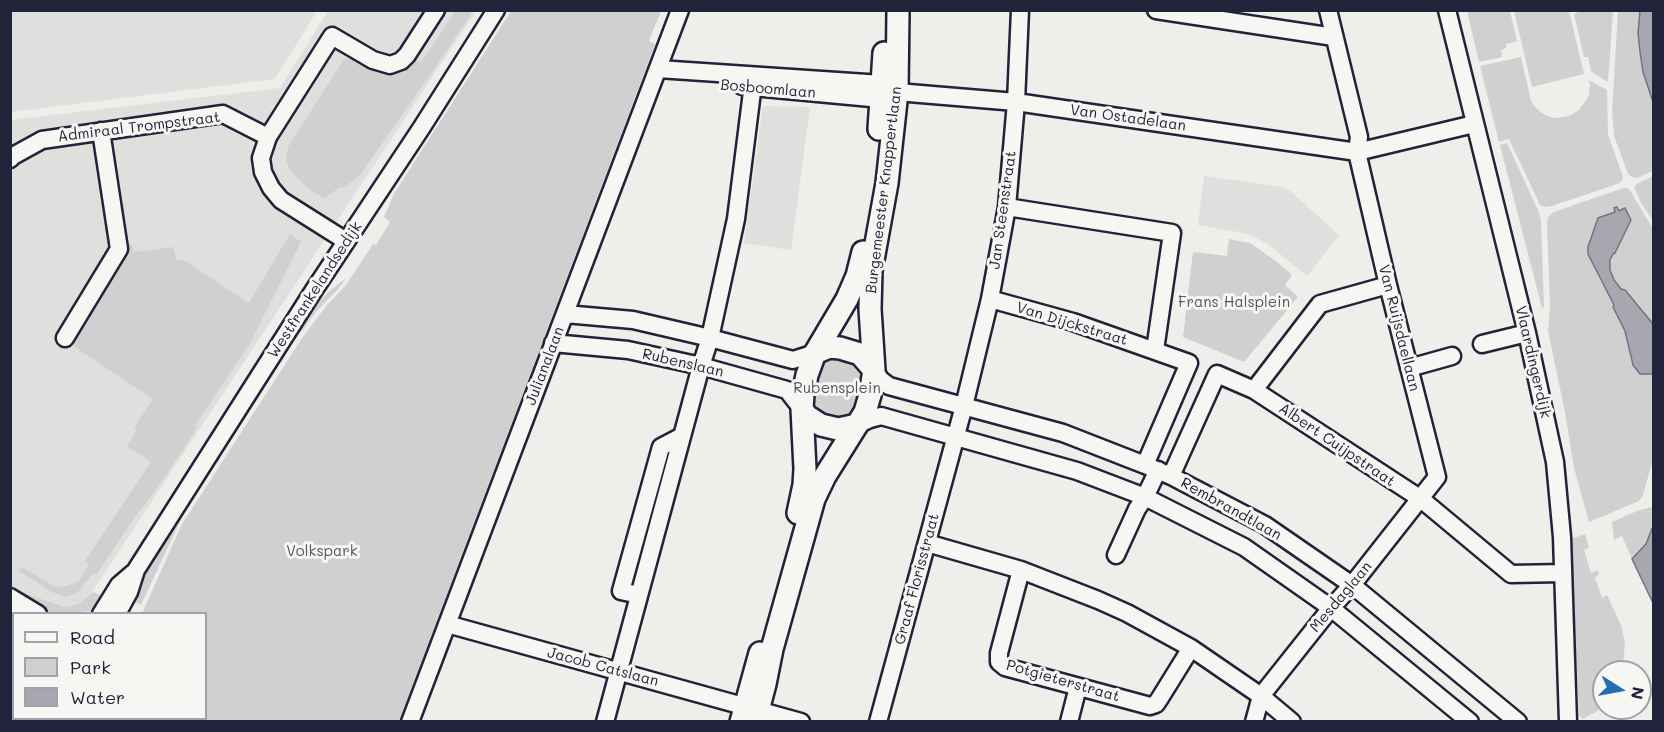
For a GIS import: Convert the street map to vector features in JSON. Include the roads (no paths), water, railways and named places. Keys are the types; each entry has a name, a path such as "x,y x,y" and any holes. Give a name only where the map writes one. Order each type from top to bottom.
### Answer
{"main road":[{"name":"Burgemeester Knappertlaan","path":"874,370 870,309 871,271 887,183 887,10"},
{"name":"Burgemeester Knappertlaan","path":"815,353 847,300 861,261 898,10"},
{"path":"829,347 840,348 860,354 874,370 870,395 865,412 825,476 814,499 772,649 750,715 804,485 802,409 806,381 815,353 829,347"},
{"path":"802,409 807,416 820,424 838,429 857,425"}],"street":[{"path":"346,241 281,200 271,188 263,172 261,158 268,137 332,36 373,60 390,65 401,61 407,55 436,10"},
{"name":"Westfrankelandsedijk","path":"118,612 129,592 136,570 496,10"},
{"name":"Julianalaan","path":"410,722 680,10"},
{"name":"Jan Steenstraat","path":"964,406 990,299 1007,207 1016,102 1020,10"},
{"path":"1156,10 1334,38"},
{"name":"Van Ruijsdaellaan","path":"1328,10 1359,137 1357,152 1388,285 1437,477 1421,499"},
{"name":"Vlaardingerdijk","path":"1447,10 1527,333 1555,462 1562,537 1568,722"},
{"name":"Bosboomlaan","path":"657,74 887,91"},
{"path":"605,722 639,595 621,591 661,447 682,436 710,338 736,219 753,82"},
{"name":"Van Ostadelaan","path":"887,91 1016,102 1357,152"},
{"name":"Admiraal Trompstraat","path":"10,159 42,141 223,114 268,137"},
{"path":"1357,152 1474,123"},
{"path":"65,338 119,249 101,131"},
{"path":"1007,207 1172,233 1155,350"},
{"path":"1254,390 1320,304 1388,285"},
{"name":"Van Dijckstraat","path":"990,299 1073,322 1189,363 1158,470"},
{"name":"Rubenslaan","path":"565,314 633,320 794,360 815,353"},
{"path":"1482,344 1527,333"},
{"name":"Rubenslaan","path":"553,343 628,350 701,366 787,390 802,409"},
{"path":"1409,368 1452,356"},
{"name":"Rembrandtlaan","path":"874,370 889,386 1063,433 1158,470 1265,525 1352,585 1518,722"},
{"name":"Albert Cuijpstraat","path":"1158,470 1217,374 1254,390 1421,499 1512,574 1562,573"},
{"path":"956,437 964,406"},
{"name":"Rembrandtlaan","path":"857,425 881,416 1077,471 1145,497 1244,547 1331,608 1470,722"},
{"name":"Graaf Florisstraat","path":"878,722 956,437"},
{"path":"1116,555 1158,470"},
{"name":"Mesdaglaan","path":"1261,696 1421,499"},
{"path":"927,543 1022,570 1127,613 1191,648 1261,696 1292,722"},
{"name":"Westfrankelandsedijk","path":"102,612 119,585 136,570"},
{"name":"Potgieterstraat","path":"1022,570 999,653 999,662 1005,667 1150,706 1156,704 1191,648"},
{"path":"10,597 35,612"},
{"name":"Jacob Catslaan","path":"447,624 619,671 750,715 801,722"},
{"path":"1069,722 1078,687"},
{"path":"1254,722 1261,696"}],"water":[{"path":"1640,11 1653,11 1653,102 1643,72 1640,52 1638,33"},
{"path":"1617,207 1619,211 1625,208 1631,220 1610,260 1610,270 1621,289 1625,290 1653,324 1653,374 1640,374 1633,365 1625,331 1588,254 1588,247 1598,218 1615,212 1614,208"},
{"path":"1653,526 1653,603 1632,559 1646,544"}],"park label":[{"name":"Frans Halsplein","path":"1234,302"},
{"name":"Rubensplein","path":"837,388"},
{"name":"Volkspark","path":"322,551"}]}
